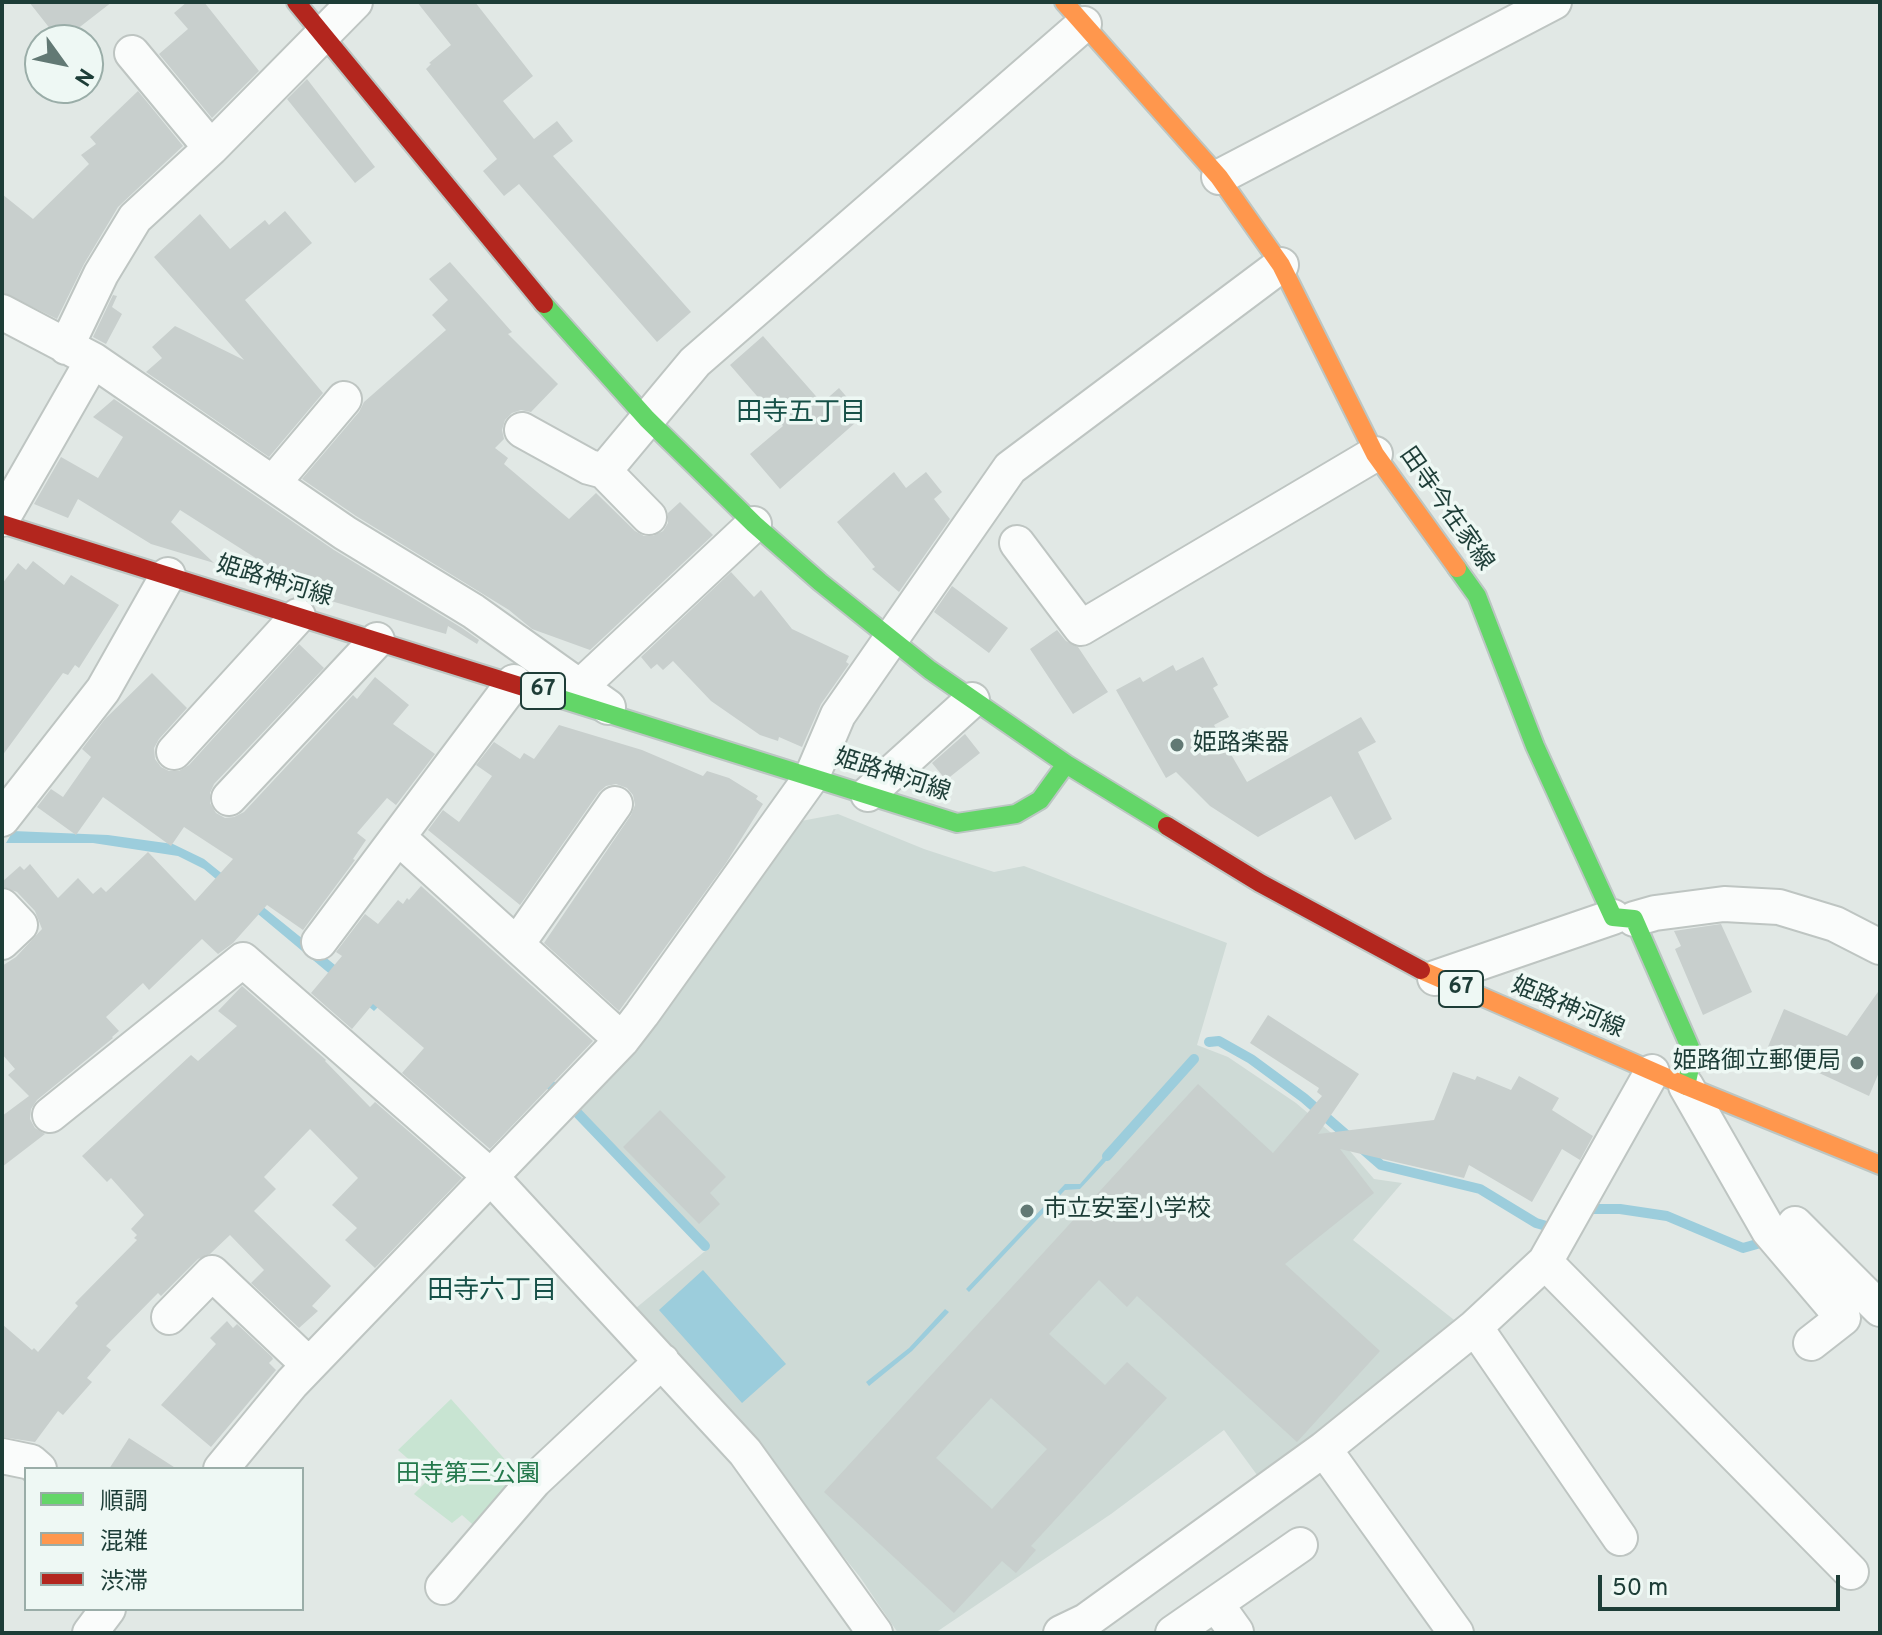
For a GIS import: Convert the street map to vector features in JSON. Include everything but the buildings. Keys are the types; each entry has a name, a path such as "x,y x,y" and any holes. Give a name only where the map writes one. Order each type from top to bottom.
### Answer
{"main road":[{"path":"296,2 565,330 647,419 754,524 891,639 972,700 1066,764"},
{"name":"田寺今在家線","path":"1074,13 1219,177 1281,265 1375,454 1477,596 1535,746 1693,1054 1686,1086"},
{"name":"姫路神河線","path":"2,522 957,823 1016,814 1040,800 1066,764 1260,883 1435,978 1652,1072 1880,1165"}],"street":[{"path":"2,522 80,354 101,274 135,218 211,148 355,2"},
{"path":"1219,177 1554,2"},
{"path":"604,471 695,362 1074,13"},
{"path":"132,53 211,148"},
{"path":"223,1467 309,1365 622,1040 812,776 838,715 1010,468 1281,265"},
{"path":"2,312 80,354 345,533 473,611 581,686 617,715"},
{"path":"273,483 344,399"},
{"path":"522,430 589,467 604,471 649,517"},
{"path":"1017,543 1081,628 1375,454"},
{"path":"581,686 754,524"},
{"path":"2,819 103,690 168,575"},
{"path":"174,752 298,616"},
{"path":"229,798 377,640"},
{"path":"319,942 514,682"},
{"path":"868,794 972,700"},
{"path":"517,944 615,804"},
{"path":"399,838 622,1040"},
{"path":"1435,978 1623,918 1724,904 1779,907 1835,924 1880,947"},
{"path":"2,906 20,925 2,942"},
{"path":"50,1115 243,960 489,1175 745,1452 875,1633"},
{"path":"1061,1633 1086,1621 1324,1449 1475,1327 1545,1262 1652,1072"},
{"path":"1686,1086 1769,1231 1843,1318 1811,1343"},
{"path":"1795,1224 1880,1309"},
{"path":"1545,1262 1851,1572"},
{"path":"169,1317 212,1273 309,1365"},
{"path":"1475,1327 1620,1538"},
{"path":"443,1587 534,1481 662,1361"},
{"path":"1324,1449 1456,1633"},
{"path":"2,1456 31,1462 37,1467"},
{"path":"1173,1633 1300,1545"},
{"path":"1216,1604 1236,1632"},
{"path":"90,1633 106,1611"}],"shaded area":[{"name":"市立安室小学校","path":"838,814 924,849 994,872 1024,866 1227,943 1197,1045 1228,1057 1296,1103 1343,1143 1374,1179 1402,1183 1353,1240 1458,1323 1260,1479 1224,1430 1111,1514 935,1633 898,1633 860,1577 767,1461 636,1308 710,1247 575,1105 796,822"}],"green space":[{"name":"田寺第三公園","path":"451,1399 525,1482 480,1531 462,1515 452,1523 414,1494 430,1478 398,1450"}],"water":[{"path":"13,831 108,835 173,844 204,859 382,1003 374,1011 204,869 178,856 93,843 6,843"},
{"path":"1114,1145 1118,1148 1080,1189 1065,1190 969,1292 966,1289 1065,1184 1080,1184"},
{"path":"703,1270 786,1364 742,1403 659,1310"},
{"path":"945,1309 949,1312 912,1351 869,1386 866,1382 909,1348"}],"waterway":[{"path":"1209,1042 1219,1041 1251,1059 1304,1098 1381,1165 1480,1189 1536,1223 1553,1228 1555,1224"},
{"path":"1107,1156 1194,1059"},
{"path":"541,1075 705,1246"},
{"path":"1583,1209 1620,1209 1667,1216 1743,1248 1757,1244"}],"traffic: fast":[{"path":"544,304 647,419 754,524 820,582 930,670 1066,764"},
{"path":"1457,568 1477,596 1535,746 1613,917 1634,919 1693,1054 1686,1086"},
{"path":"536,691 957,823 1016,814 1040,800 1066,764 1167,826"}],"traffic: slow":[{"path":"1064,2 1219,177 1281,265 1375,454 1457,568"},
{"path":"1421,970 1686,1086 1880,1165"}],"traffic: jam":[{"path":"296,2 544,304"},
{"path":"2,524 536,691"},
{"path":"1167,826 1260,883 1421,970"}],"place":[{"name":"姫路楽器","path":"1177,745"},
{"name":"姫路御立郵便局","path":"1857,1063"},
{"name":"市立安室小学校","path":"1027,1211"}],"district":[{"name":"田寺五丁目","path":"801,415"},
{"name":"田寺六丁目","path":"492,1293"}]}
